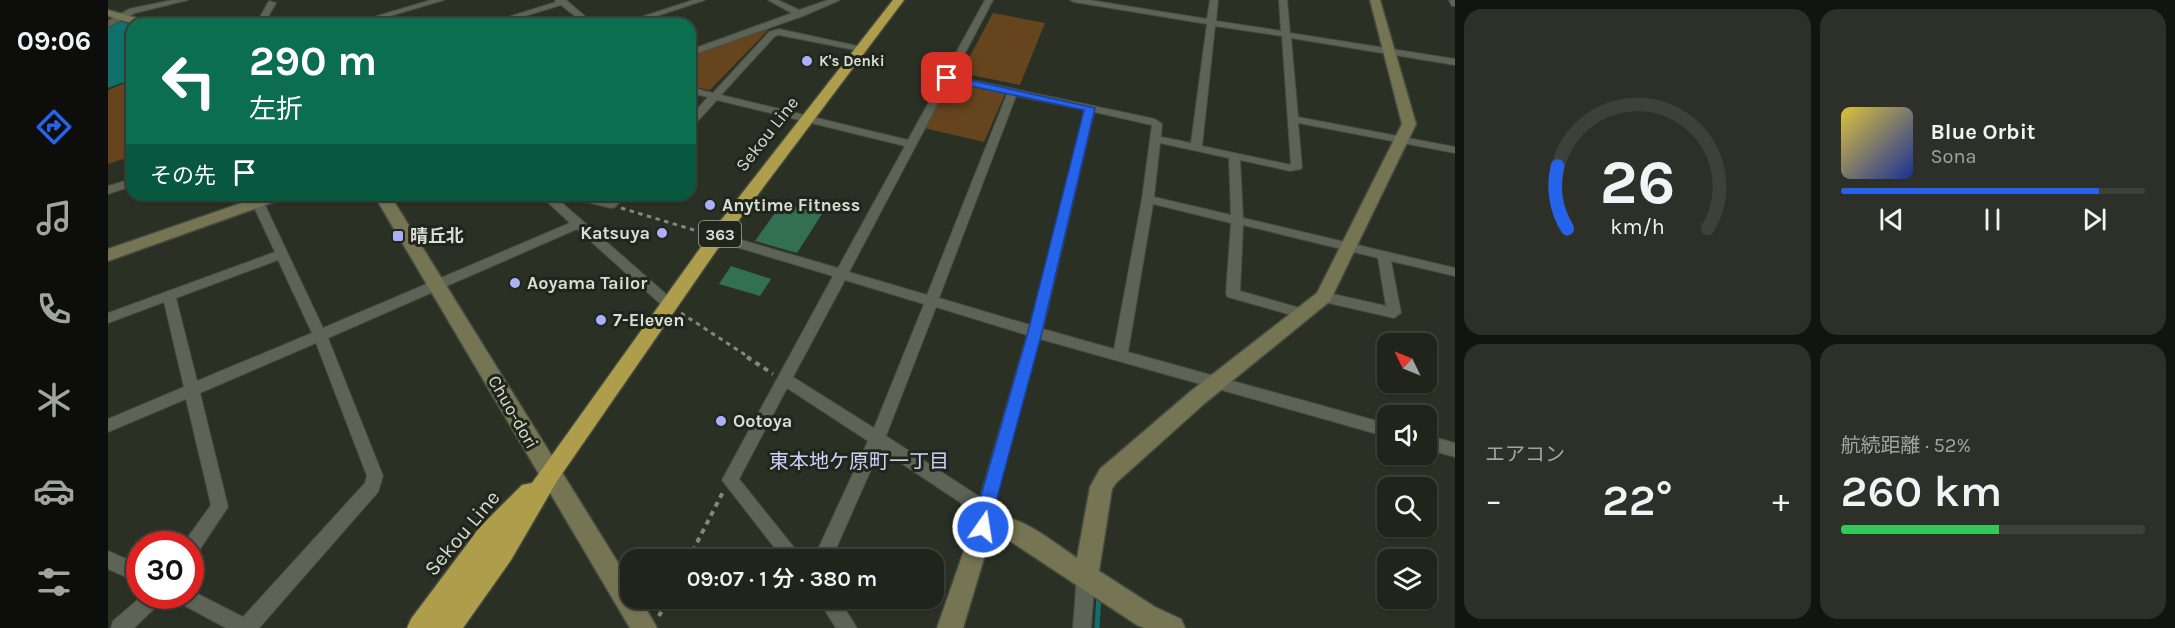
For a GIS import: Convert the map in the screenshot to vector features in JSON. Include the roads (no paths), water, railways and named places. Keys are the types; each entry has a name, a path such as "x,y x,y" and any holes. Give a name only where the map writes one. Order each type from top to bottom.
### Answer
{"highway":[{"name":"Sekou Line","path":"448,628 503,552 549,474 717,237 899,0"},
{"name":"Sekou Line","path":"420,628 488,535 549,474"}],"street":[{"path":"113,17 184,0"},
{"path":"376,18 440,0"},
{"path":"643,18 701,0"},
{"path":"772,0 800,14"},
{"path":"696,51 836,0"},
{"path":"786,549 730,480 989,0"},
{"path":"1074,0 1455,62"},
{"path":"1137,11 1140,0"},
{"path":"1196,148 1214,0"},
{"path":"1156,139 1295,168 1283,0"},
{"path":"1082,628 1086,575 1101,487 1108,476 1198,397 1324,297 1347,246 1409,124 1387,51 1375,0"},
{"path":"509,18 561,1 582,18"},
{"path":"263,18 272,3"},
{"path":"696,116 772,34 779,32 862,50"},
{"path":"947,78 1157,124 1148,199 1120,356"},
{"path":"696,92 911,144"},
{"path":"827,549 878,437 1013,92"},
{"path":"950,628 984,518 1035,332 1090,108"},
{"path":"1292,119 1455,150"},
{"path":"1234,156 1237,220 1233,294 1302,313"},
{"path":"108,190 126,184"},
{"path":"1148,199 1455,272"},
{"path":"108,255 264,201"},
{"name":"Chuo-dori","path":"386,201 549,474 651,623"},
{"path":"553,201 670,305"},
{"path":"599,201 611,204 614,201"},
{"path":"204,606 245,628 372,487 375,476 320,335 258,203"},
{"path":"108,426 579,224"},
{"path":"717,237 1035,332 1377,428"},
{"path":"108,318 281,254"},
{"path":"1324,297 1394,313 1384,255"},
{"path":"169,296 220,507 203,531"},
{"path":"784,380 878,437 984,518 1011,528 1146,616 1172,628"},
{"path":"1437,445 1455,450"},
{"path":"108,560 126,568"},
{"path":"120,628 141,609"},
{"path":"834,609 848,628"}],"water":[{"path":"120,21 126,23 126,81 108,88 108,27"}],"waterway":[{"path":"1097,628 1099,594"}],"place":[{"name":"K's Denki","path":"807,61"},
{"name":"Anytime Fitness","path":"710,205"},
{"name":"Katsuya","path":"662,233"},
{"name":"晴丘北","path":"398,236"},
{"name":"Aoyama Tailor","path":"515,283"},
{"name":"7-Eleven","path":"601,320"},
{"name":"Ootoya","path":"721,421"}],"district":[{"name":"東本地ケ原町一丁目","path":"859,461"}]}
